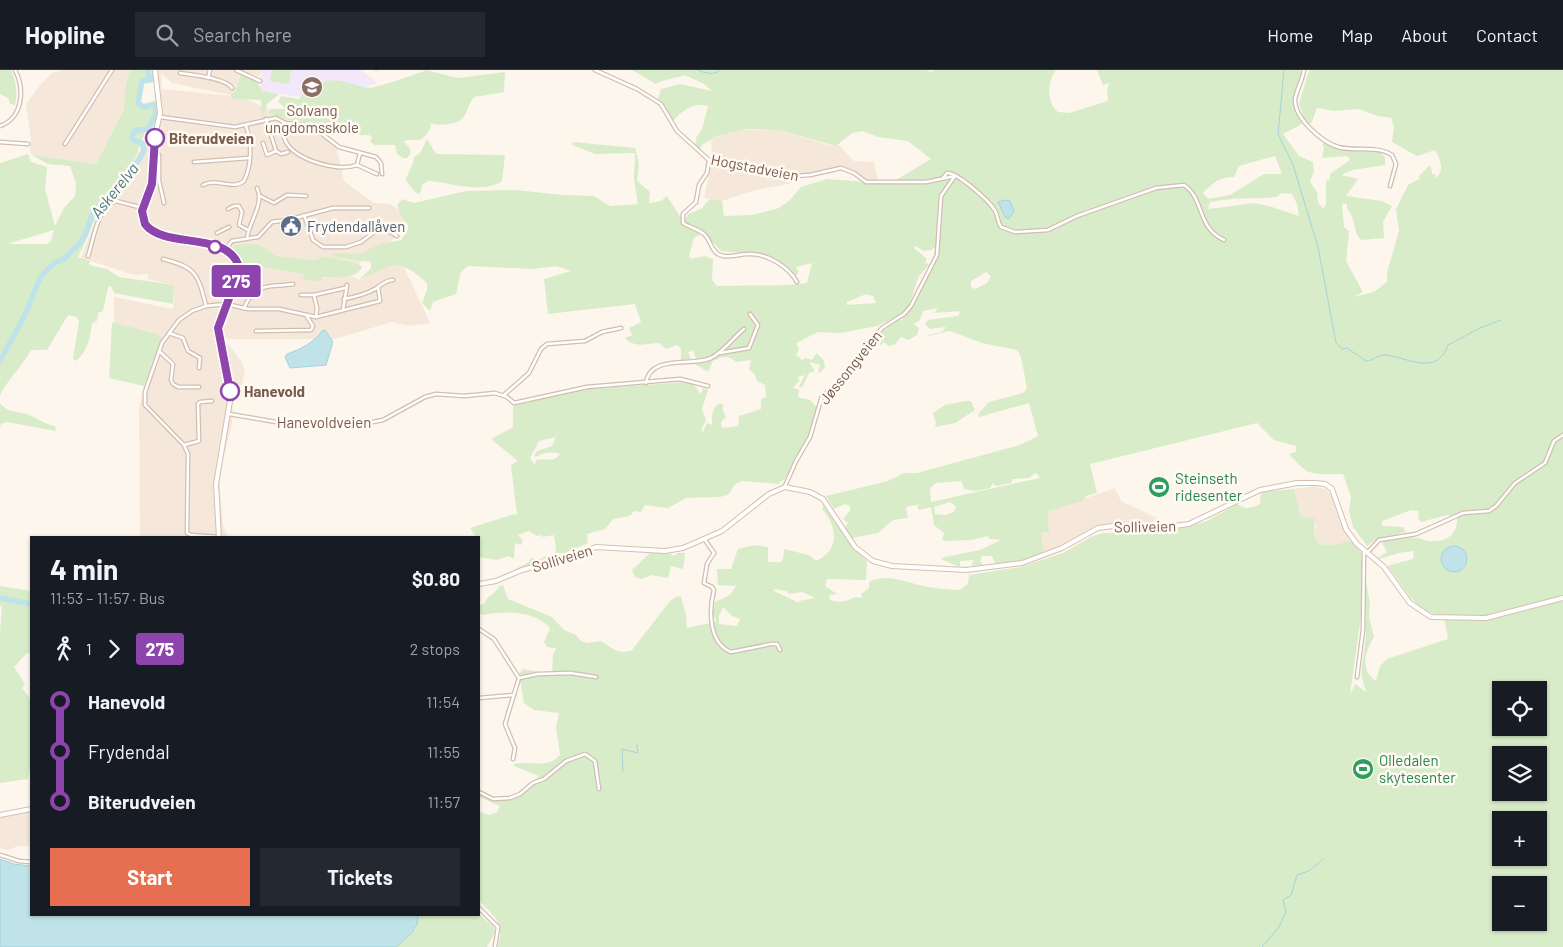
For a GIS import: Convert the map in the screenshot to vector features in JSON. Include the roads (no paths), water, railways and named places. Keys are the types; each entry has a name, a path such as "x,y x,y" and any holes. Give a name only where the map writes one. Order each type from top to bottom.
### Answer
{"street":[{"path":"0,126 12,118 19,108 20,84 15,70"},
{"path":"64,144 112,70"},
{"path":"155,70 160,117 153,149 152,184 143,208 143,221 153,232 166,237 202,242 224,251 236,258 239,267 236,282 226,304 217,332 229,385 228,414 219,452 216,484 219,536"},
{"path":"208,78 210,70"},
{"path":"236,70 260,81"},
{"name":"Hogstadveien","path":"596,70 637,88 661,104 678,131 709,160 737,163 795,176 810,176 841,168 854,173 866,182 926,182 955,176"},
{"path":"1304,70 1295,101 1302,121 1334,145 1346,148 1384,150 1392,155 1396,164 1390,186"},
{"path":"180,73 230,84 232,88"},
{"path":"160,117 235,127 276,118 284,123 312,126 338,147 372,154 380,160 382,174"},
{"path":"266,119 276,151 281,154 288,152"},
{"path":"284,123 287,144 299,155 322,165 347,168 357,164 377,174"},
{"path":"203,185 212,181 241,184 247,176 250,143 246,126"},
{"path":"0,142 28,144"},
{"path":"263,143 267,155 276,151"},
{"path":"153,149 158,156 159,181 164,203"},
{"path":"357,164 360,153"},
{"path":"194,162 249,158"},
{"path":"709,160 707,173 699,185 696,202 683,214 683,223 704,234 714,251 719,255 728,257 749,254 763,256 782,266 797,282"},
{"path":"955,176 970,186 993,208 1001,227 1015,232 1054,228 1077,216 1156,188 1184,185 1197,202 1209,230 1224,240"},
{"name":"Jøssongveien","path":"785,487 796,461 810,437 822,396 842,382 882,328 904,314 911,306 937,255 941,196 955,176"},
{"path":"247,239 248,230 254,219 260,196 257,188"},
{"path":"260,196 274,203 287,195 306,196"},
{"path":"88,256 99,221 110,204 116,201 143,208"},
{"path":"228,209 239,206 242,212 239,225 242,229 248,230"},
{"path":"224,251 232,241 258,237 272,222 288,220 333,208 369,208"},
{"path":"304,215 313,240 323,247 346,247 353,245 368,238 381,228 397,236"},
{"path":"217,233 229,227"},
{"path":"163,259 182,264 193,271 200,283 206,306"},
{"path":"344,299 378,287 385,281 393,280"},
{"path":"244,308 252,294 260,288 294,284"},
{"path":"301,295 314,295 346,286 343,310"},
{"path":"205,536 187,533 189,460 184,445 146,407 145,392 159,351 170,333 186,314 206,306 226,304 244,308 279,309 316,317 380,301 378,287"},
{"path":"314,295 316,317"},
{"path":"646,383 648,374 656,367 702,360 718,353 750,348 758,325 750,314"},
{"path":"256,331 311,330 313,326 306,315"},
{"path":"504,395 529,373 541,349 547,344 585,341 602,332 621,328"},
{"path":"718,353 744,329"},
{"path":"170,333 172,336 183,338 188,351 199,357 201,363 199,368"},
{"path":"159,351 173,364 171,380 173,384 178,387 199,387"},
{"name":"Hanevoldveien","path":"228,414 288,424 368,423 383,420 430,395 464,396 495,393 504,395 512,402 516,402 586,387 680,379 708,386"},
{"path":"184,445 199,441 198,404 200,402 212,401"},
{"path":"1357,677 1363,630 1366,552 1379,540 1416,534 1463,514 1489,511 1496,506 1515,483 1545,463 1550,456 1554,441 1563,435"},
{"name":"Solliveien","path":"480,584 496,581 522,570 561,560 596,547 672,550 706,540 722,531 769,494 785,487 805,490 820,497 831,509 859,551 873,561 892,566 966,570 1011,565 1062,548 1098,528 1120,525 1153,529 1189,524 1260,490 1305,483 1324,484 1332,489 1346,529 1366,552 1384,567 1410,603 1431,617 1486,618 1563,598"},
{"path":"706,540 714,553 706,564 704,583 714,590 710,615 716,636 722,645 731,652 770,644 777,644 780,650"},
{"path":"480,630 494,639 519,678 505,724 515,748 514,760"},
{"path":"519,678 538,674 570,673 596,677"},
{"path":"480,698 514,695"},
{"path":"480,792 493,799 510,798 520,794 533,783 544,780 566,761 585,754 595,761 599,789"},
{"path":"0,815 30,809"},
{"path":"0,855 30,862"},
{"path":"480,909 498,927 495,947"}],"water":[{"path":"1010,201 1014,211 1009,219 1005,217 998,202"},
{"path":"325,330 333,342 326,365 290,368 285,357 287,354 306,345"},
{"path":"1454,546 1463,550 1467,559 1463,568 1454,572 1445,568 1441,559 1445,550"},
{"path":"0,859 14,864 30,866 30,916 418,916 417,925 412,933 397,947 0,947"}],"waterway":[{"name":"Askerelva","path":"0,361 25,315 40,278 54,263 64,259 79,244 86,233 93,212 139,160 144,151 142,143 133,140 132,136 136,130 148,129 156,114 155,104 143,107 138,103 142,81 151,80 147,70"},
{"path":"698,70 706,73 718,72 720,70"},
{"path":"1284,70 1278,134 1293,165 1318,247 1336,343 1342,349 1347,348 1366,361 1384,355 1428,363 1436,361 1443,355 1448,345 1480,328 1501,320"},
{"name":"Askerelva","path":"0,598 30,604"},
{"path":"623,771 622,749 638,753 637,745"},
{"path":"1262,947 1279,927 1286,912 1283,900 1291,895 1297,875 1309,871 1323,859"}],"place":[{"name":"Solvang ungdomsskole","path":"312,87"},
{"name":"Biterudveien","path":"155,138"},
{"name":"Frydendallåven","path":"291,226"},
{"name":"Hanevold","path":"230,391"},
{"name":"Steinseth ridesenter","path":"1159,487"},
{"name":"Olledalen skytesenter","path":"1363,769"}]}
